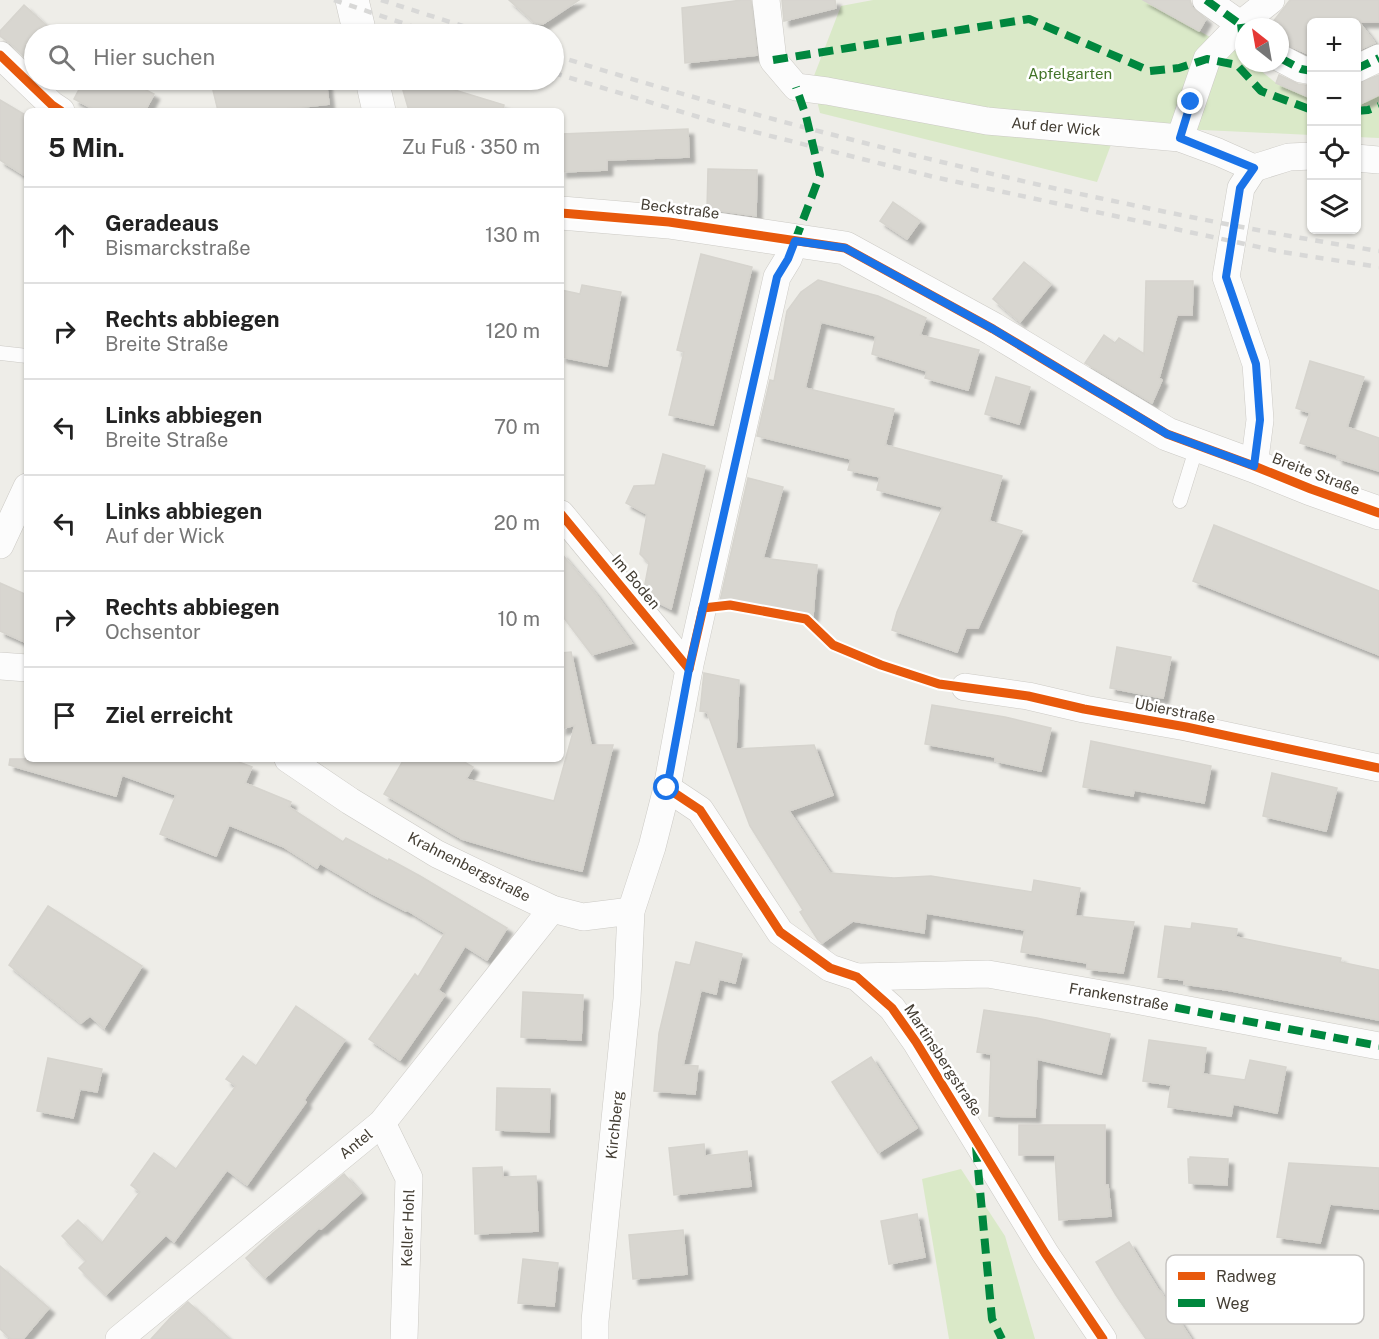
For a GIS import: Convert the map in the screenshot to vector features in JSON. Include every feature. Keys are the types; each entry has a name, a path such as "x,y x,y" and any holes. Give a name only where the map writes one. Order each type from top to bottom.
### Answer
{"street":[{"path":"352,0 358,24"},
{"name":"Auf der Wick","path":"766,0 773,60 796,87 987,121 1180,138 1254,168"},
{"path":"1206,0 1235,20"},
{"path":"1252,18 1271,0"},
{"path":"1180,138 1207,59 1235,33"},
{"path":"0,55 24,78"},
{"path":"1361,67 1379,58"},
{"path":"1289,63 1307,70"},
{"path":"36,90 56,108"},
{"path":"375,90 379,108"},
{"path":"1254,168 1289,157 1307,156"},
{"path":"1361,158 1379,160"},
{"name":"Breite Straße","path":"1254,168 1240,188 1226,277 1256,364 1260,420 1254,466"},
{"name":"Beckstraße","path":"564,213 669,222 795,241"},
{"name":"Breite Straße","path":"795,241 845,248 993,329 1167,434 1379,513"},
{"name":"Kirchberg","path":"595,1339 627,999 632,911 667,788 689,669 777,277 795,241"},
{"path":"0,545 24,493"},
{"name":"Im Boden","path":"564,518 689,669"},
{"path":"0,666 24,668"},
{"name":"Ubierstraße","path":"965,687 1028,696 1084,710 1197,730 1379,768"},
{"name":"Krahnenbergstraße","path":"292,762 350,801 437,854 552,909 583,917 632,911"},
{"name":"Martinsbergstraße","path":"667,788 700,810 780,932 830,968 857,977 892,1008 916,1042 1045,1253 1102,1339"},
{"name":"Antel","path":"119,1339 382,1123 552,909"},
{"name":"Frankenstraße","path":"857,977 988,975 1379,1046"},
{"name":"Keller Hohl","path":"382,1123 410,1178 404,1339"}],"lane":[{"path":"0,353 24,356"},
{"path":"1180,501 1198,445"}],"green space":[{"name":"Apfelgarten","path":"873,0 1143,0 1235,51 1235,72 1262,72 1276,83 1307,96 1307,135 1118,126 1097,182 820,113 812,81 841,6"},
{"path":"1379,95 1379,138 1361,137 1361,104"},
{"path":"961,1169 1005,1236 1035,1339 949,1339 922,1179"}],"building":[{"path":"509,0 579,0 543,24 535,23"},
{"path":"751,0 757,55 685,63 682,8"},
{"path":"782,0 835,0 836,8 784,21"},
{"path":"1143,0 1190,0 1192,7 1206,19 1199,31"},
{"path":"1290,0 1379,0 1379,22 1361,22 1361,18 1307,18 1307,53 1289,46 1289,18 1276,18"},
{"path":"24,5 45,24 24,24 24,56 0,36 0,31"},
{"path":"1361,25 1375,43 1361,49"},
{"path":"1279,75 1298,84 1307,85 1307,96 1276,83"},
{"path":"1379,75 1379,95 1361,104 1361,82"},
{"path":"79,90 146,90 154,94 147,108 91,108 74,99"},
{"path":"213,90 327,90 329,104 294,108 217,108"},
{"path":"403,90 455,90 504,105 504,108 408,108"},
{"path":"0,100 24,114 24,175 0,160"},
{"path":"688,129 689,157 607,160 607,170 564,172 564,134"},
{"path":"708,169 757,170 756,216 707,209"},
{"path":"893,202 920,221 907,239 880,221"},
{"path":"701,254 752,267 713,425 669,415 684,352 677,350"},
{"path":"1024,262 1051,284 1020,322 993,299"},
{"path":"818,280 878,296 926,318 920,335 979,350 968,390 925,378 927,371 872,354 876,336 821,322 805,388 894,409 885,445 1002,476 989,521 1022,531 978,628 966,628 957,652 892,630 897,612 943,507 877,490 880,477 848,470 851,459 757,436 770,380 774,381 787,311 801,292"},
{"path":"1146,281 1193,281 1192,315 1177,315 1159,378 1162,380 1152,403 1085,363 1104,335 1115,343 1119,338 1144,354"},
{"path":"582,285 621,292 607,366 564,358 564,291 580,294"},
{"path":"1310,361 1364,377 1347,427 1379,438 1379,471 1300,443 1310,413 1296,408"},
{"path":"996,377 1030,387 1019,424 985,414"},
{"path":"663,454 705,466 671,609 653,600 644,589 649,563 640,554 647,514 626,503 634,486 655,485"},
{"path":"748,478 783,487 763,558 817,565 813,616 720,601"},
{"path":"1214,525 1379,591 1379,655 1193,581"},
{"path":"564,557 632,643 592,655 564,618"},
{"path":"0,583 24,594 24,642 0,631"},
{"path":"1117,647 1171,657 1163,698 1110,688"},
{"path":"571,652 591,745 613,745 582,871 530,859 462,839 384,794 402,762 464,762 473,767 466,779 554,801 575,725 564,728 564,653"},
{"path":"704,673 739,680 736,749 814,745 833,795 789,811 830,873 894,878 931,876 1032,892 1034,880 1080,888 1075,916 1134,922 1123,973 1087,969 1087,963 1021,952 1025,930 926,913 924,933 853,921 822,943 800,912 803,910 750,826 707,712 700,711"},
{"path":"932,705 1005,717 1051,728 1041,771 995,761 995,757 925,744"},
{"path":"1091,741 1211,766 1204,803 1134,790 1133,796 1083,787"},
{"path":"10,759 24,759 24,762 239,762 252,767 245,783 291,802 289,807 343,842 346,838 388,861 389,859 507,928 487,960 465,946 438,990 445,995 400,1060 369,1039 415,974 418,977 445,933 320,863 317,868 284,847 229,825 216,856 160,834 176,795 122,775 116,796 9,765"},
{"path":"1272,773 1337,788 1326,831 1263,816"},
{"path":"48,906 142,966 104,1028 90,1016 81,1023 9,965"},
{"path":"1192,923 1237,929 1236,937 1341,958 1340,962 1379,970 1379,1020 1227,990 1184,984 1184,980 1158,977 1165,926 1191,929"},
{"path":"696,942 742,954 735,983 719,979 716,994 701,990 683,1065 698,1066 695,1094 654,1091 659,1033 676,962 690,965"},
{"path":"523,992 583,995 581,1040 521,1037"},
{"path":"296,1006 345,1040 304,1100 306,1102 247,1185 227,1170 174,1242 166,1235 106,1295 79,1268 86,1261 62,1236 78,1220 102,1243 140,1192 131,1185 154,1153 176,1169 236,1086 226,1079 243,1056 256,1066"},
{"path":"984,1010 1037,1018 1110,1034 1101,1074 1037,1059 1035,1117 989,1116 991,1054 977,1052"},
{"path":"1149,1040 1206,1048 1203,1074 1245,1080 1250,1060 1286,1067 1277,1113 1233,1104 1231,1116 1168,1107 1171,1085 1143,1081"},
{"path":"871,1057 917,1128 878,1153 832,1082"},
{"path":"48,1058 102,1069 97,1092 80,1089 73,1118 37,1111"},
{"path":"497,1088 550,1089 549,1132 496,1130"},
{"path":"1019,1125 1105,1125 1105,1185 1108,1185 1111,1216 1059,1220 1055,1155 1019,1155"},
{"path":"704,1144 705,1156 747,1151 751,1186 674,1195 669,1148"},
{"path":"1190,1157 1228,1159 1227,1185 1189,1183 1188,1159"},
{"path":"1289,1163 1379,1168 1379,1209 1330,1204 1320,1243 1277,1237"},
{"path":"502,1167 503,1177 536,1176 538,1231 475,1234 473,1168"},
{"path":"344,1174 361,1193 265,1278 246,1258"},
{"path":"917,1214 925,1257 889,1264 881,1221"},
{"path":"683,1230 687,1274 633,1279 629,1235"},
{"path":"1129,1242 1166,1300 1166,1324 1181,1324 1191,1339 1146,1339 1096,1262"},
{"path":"523,1259 558,1263 554,1306 518,1303"},
{"path":"0,1266 49,1308 23,1339 11,1339 0,1329"},
{"path":"188,1302 230,1339 151,1339"}],"railway":[{"path":"334,0 405,24"},
{"path":"381,0 457,24"},
{"path":"564,58 746,112 941,162 1187,216 1379,251"},
{"path":"564,76 715,122 934,177 1282,252 1379,267"}],"marked path":[{"path":"1206,0 1235,21"},
{"path":"773,60 1029,19 1150,71 1179,68 1207,59 1237,65 1261,91 1307,108"},
{"path":"1361,67 1379,58"},
{"path":"1289,63 1307,70"},
{"path":"795,241 820,175 806,116 796,87"},
{"path":"1361,111 1379,106"},
{"path":"1130,999 1379,1046"},
{"path":"976,1147 992,1319 1002,1339"}],"cycle path":[{"path":"0,55 24,78"},
{"path":"36,90 56,108"},
{"path":"564,213 669,222 845,248 993,329 1167,434 1379,513"},
{"path":"564,518 689,669"},
{"path":"689,669 703,608 730,605 806,619 833,645 881,665 939,684 1028,696 1379,768"},
{"path":"667,788 700,810 780,932 830,968 857,977 892,1008 916,1042 1045,1253 1103,1339"}],"route":[{"path":"667,788 689,669 777,277 795,241 845,248 993,329 1167,434 1254,466 1260,420 1256,364 1226,277 1240,188 1254,168 1180,138 1191,102"}]}
